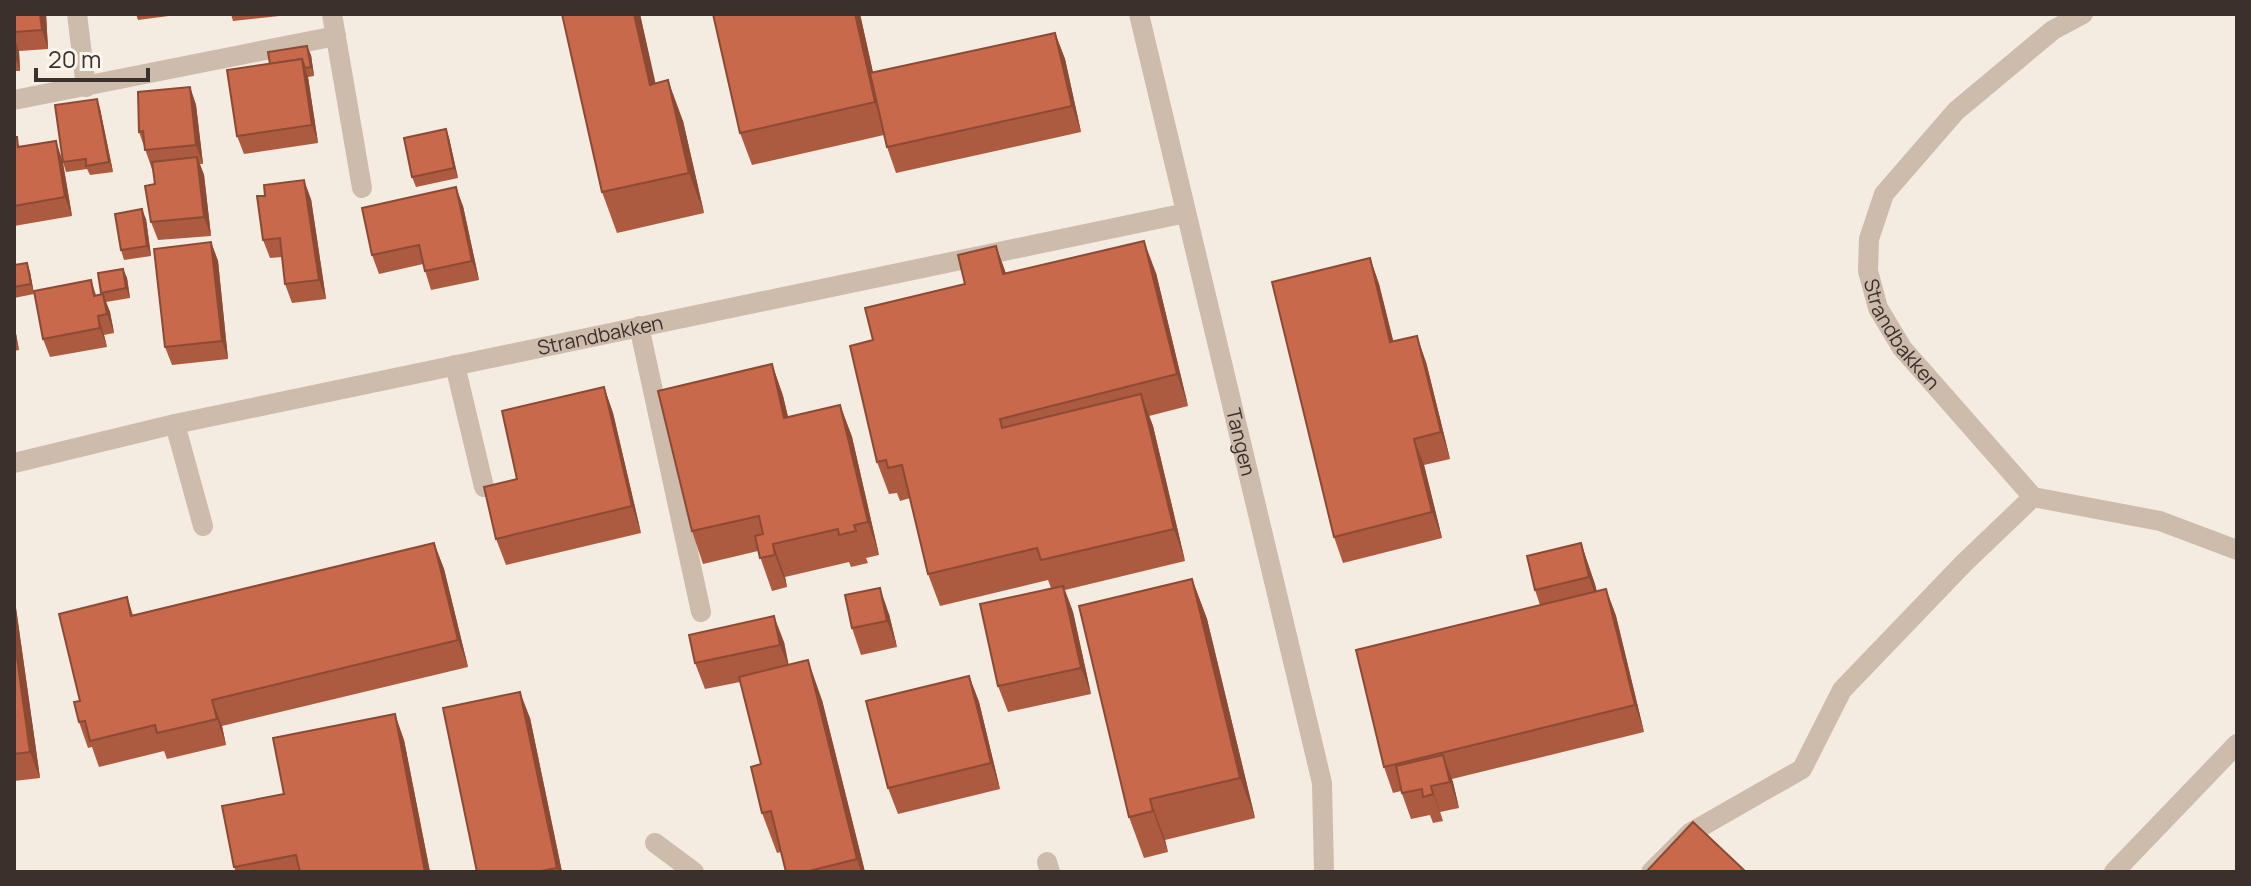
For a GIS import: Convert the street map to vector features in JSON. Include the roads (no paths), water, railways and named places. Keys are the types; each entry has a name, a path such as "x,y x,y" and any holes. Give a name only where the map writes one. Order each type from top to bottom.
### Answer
{"street":[{"path":"77,14 86,87"},
{"path":"332,14 362,188"},
{"name":"Tangen","path":"1139,14 1322,783 1324,872"},
{"name":"Strandbakken","path":"2033,497 1902,348 1878,308 1868,271 1869,239 1884,194 1956,111 2053,30 2083,14"},
{"path":"14,100 336,36"},
{"name":"Strandbakken","path":"14,463 175,424 1186,213"},
{"path":"639,326 701,612"},
{"path":"455,365 484,487"},
{"path":"175,424 203,526"},
{"path":"1651,872 1690,833 1802,769 1842,690 1964,563 2033,497 2160,521 2237,550"},
{"path":"2114,872 2237,744"},
{"path":"655,843 694,872"}]}
